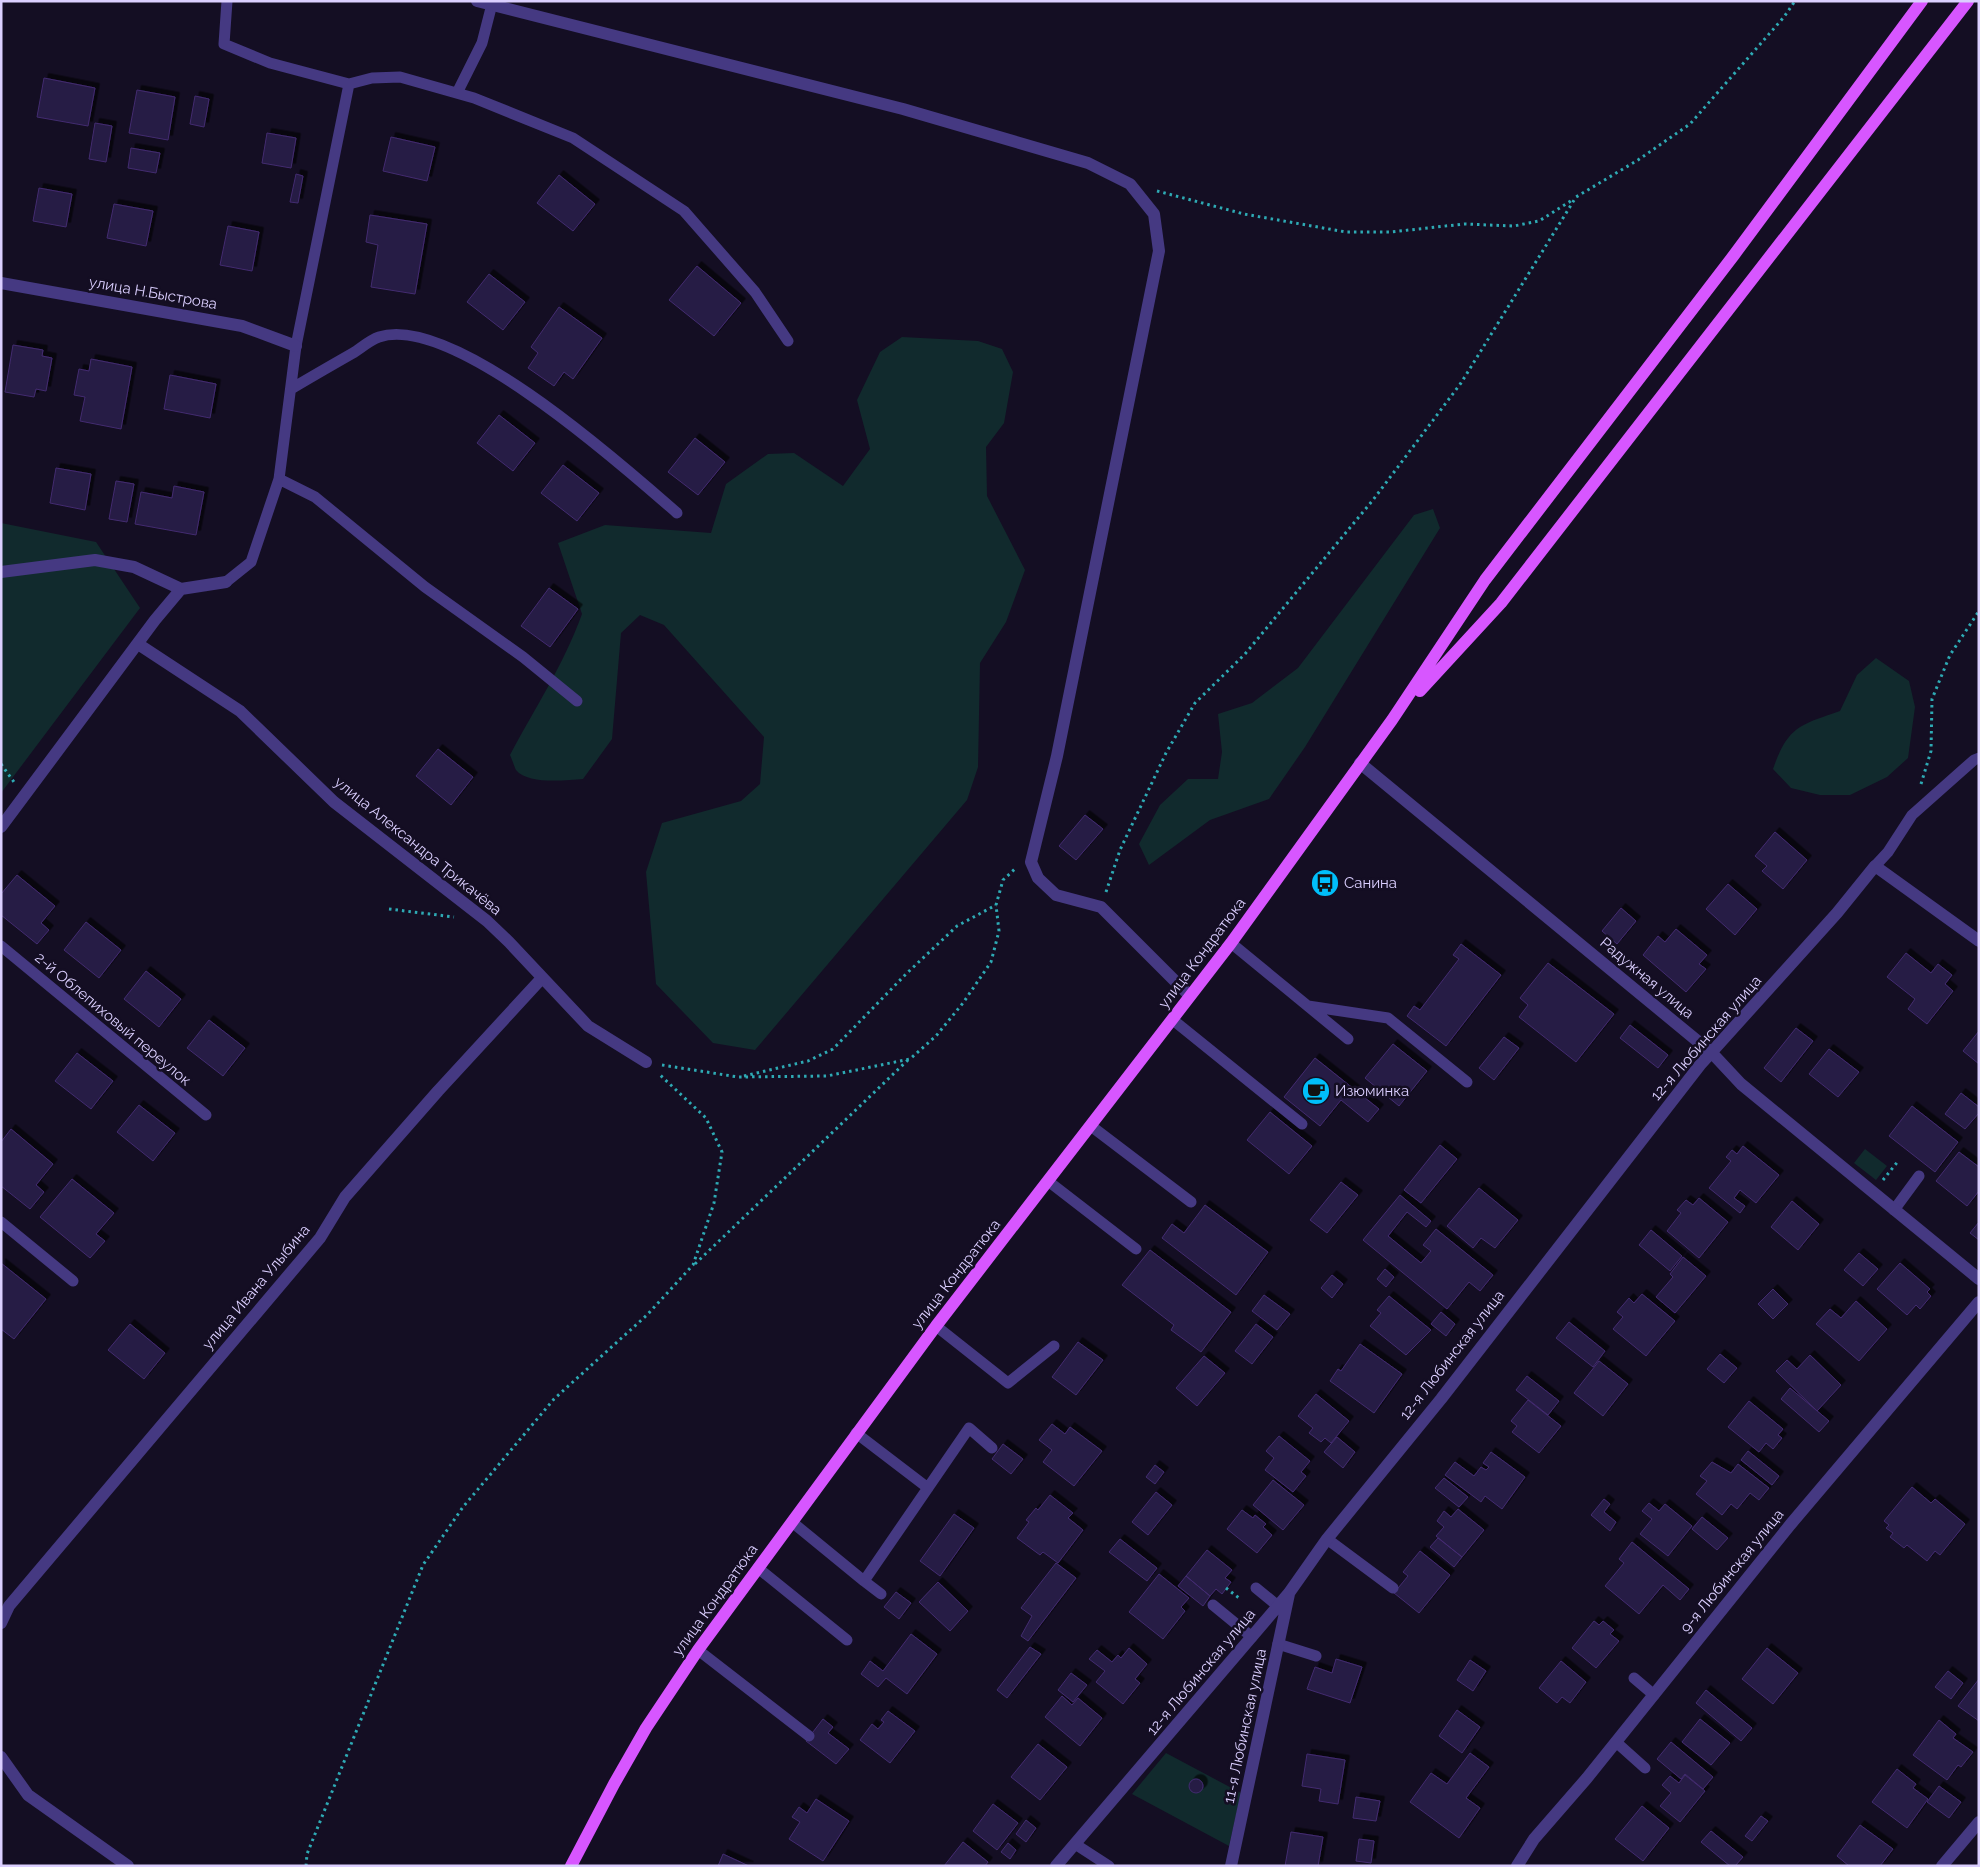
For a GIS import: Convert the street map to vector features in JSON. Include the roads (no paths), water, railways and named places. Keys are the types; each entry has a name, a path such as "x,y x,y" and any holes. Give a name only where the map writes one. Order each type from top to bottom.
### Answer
{"main road":[{"path":"1392,720 1485,580 1734,255 1922,1"},
{"path":"1392,720 1500,603 1968,1"},
{"name":"улица Кондратюка","path":"572,1866 623,1768 698,1650 936,1326 1173,1020 1392,720"}],"street":[{"path":"477,1 903,109 1088,164 1130,184 1154,214 1158,250 1057,756 1031,862 1038,878 1056,895 1101,907 1190,996"},
{"name":"улица Н.Быстрова","path":"1,283 242,326 296,346"},
{"path":"1,572 95,560 134,567 180,589 226,582"},
{"path":"1,827 180,589"},
{"name":"улица Александра Трикачёва","path":"138,644 240,711 334,802 487,921 588,1026 646,1062"},
{"name":"Радужная улица","path":"1360,763 1712,1053 1741,1084 1979,1279"},
{"path":"1875,866 1979,941"},
{"name":"12-я Любинская улица","path":"1056,1866 1289,1593 1327,1539 1440,1399 1523,1290 1712,1053 1837,913 1875,866"},
{"name":"улица Ивана Улыбина","path":"1,1623 9,1606 320,1238 344,1197 542,978"},
{"name":"9-я Любинская улица","path":"1520,1865 1534,1839 1616,1742 1790,1525 1979,1302"},
{"name":"11-я Любинская улица","path":"1231,1866 1289,1593"},
{"path":"1,1757 28,1795 128,1866"},
{"path":"1942,1866 1979,1822"}],"lane":[{"path":"227,1 224,44 270,63 349,84 372,78 400,77 457,93 573,138 684,211 755,292 788,341"},
{"path":"457,93 482,43 492,4"},
{"path":"226,582 251,562 280,479 296,346 349,84"},
{"path":"291,389 378,337 404,333 439,344 504,376 607,452 677,513"},
{"path":"280,479 314,497 425,587 523,657 577,701"},
{"path":"1875,866 1888,852 1912,815 1974,760 1979,758"},
{"path":"1230,943 1348,1038"},
{"name":"2-й Облепиховый переулок","path":"1,946 206,1115"},
{"path":"1308,1006 1388,1018 1467,1082"},
{"path":"1173,1020 1302,1124"},
{"path":"1091,1126 1191,1202"},
{"path":"1894,1210 1919,1176"},
{"path":"1048,1182 1136,1249"},
{"path":"1,1222 73,1280"},
{"path":"936,1326 1008,1383 1054,1346"},
{"path":"864,1581 970,1428 992,1448"},
{"path":"856,1433 928,1488"},
{"path":"792,1522 882,1594"},
{"path":"1327,1539 1393,1588"},
{"path":"758,1568 847,1640"},
{"path":"1256,1588 1278,1606"},
{"path":"1214,1605 1252,1637"},
{"path":"1278,1644 1316,1656"},
{"path":"698,1650 809,1736"},
{"path":"1634,1678 1654,1694"},
{"path":"1616,1742 1645,1768"},
{"path":"1075,1844 1109,1866"}],"place":[{"name":"Санина","path":"1325,883"},
{"name":"Изюминка","path":"1316,1091"}]}
